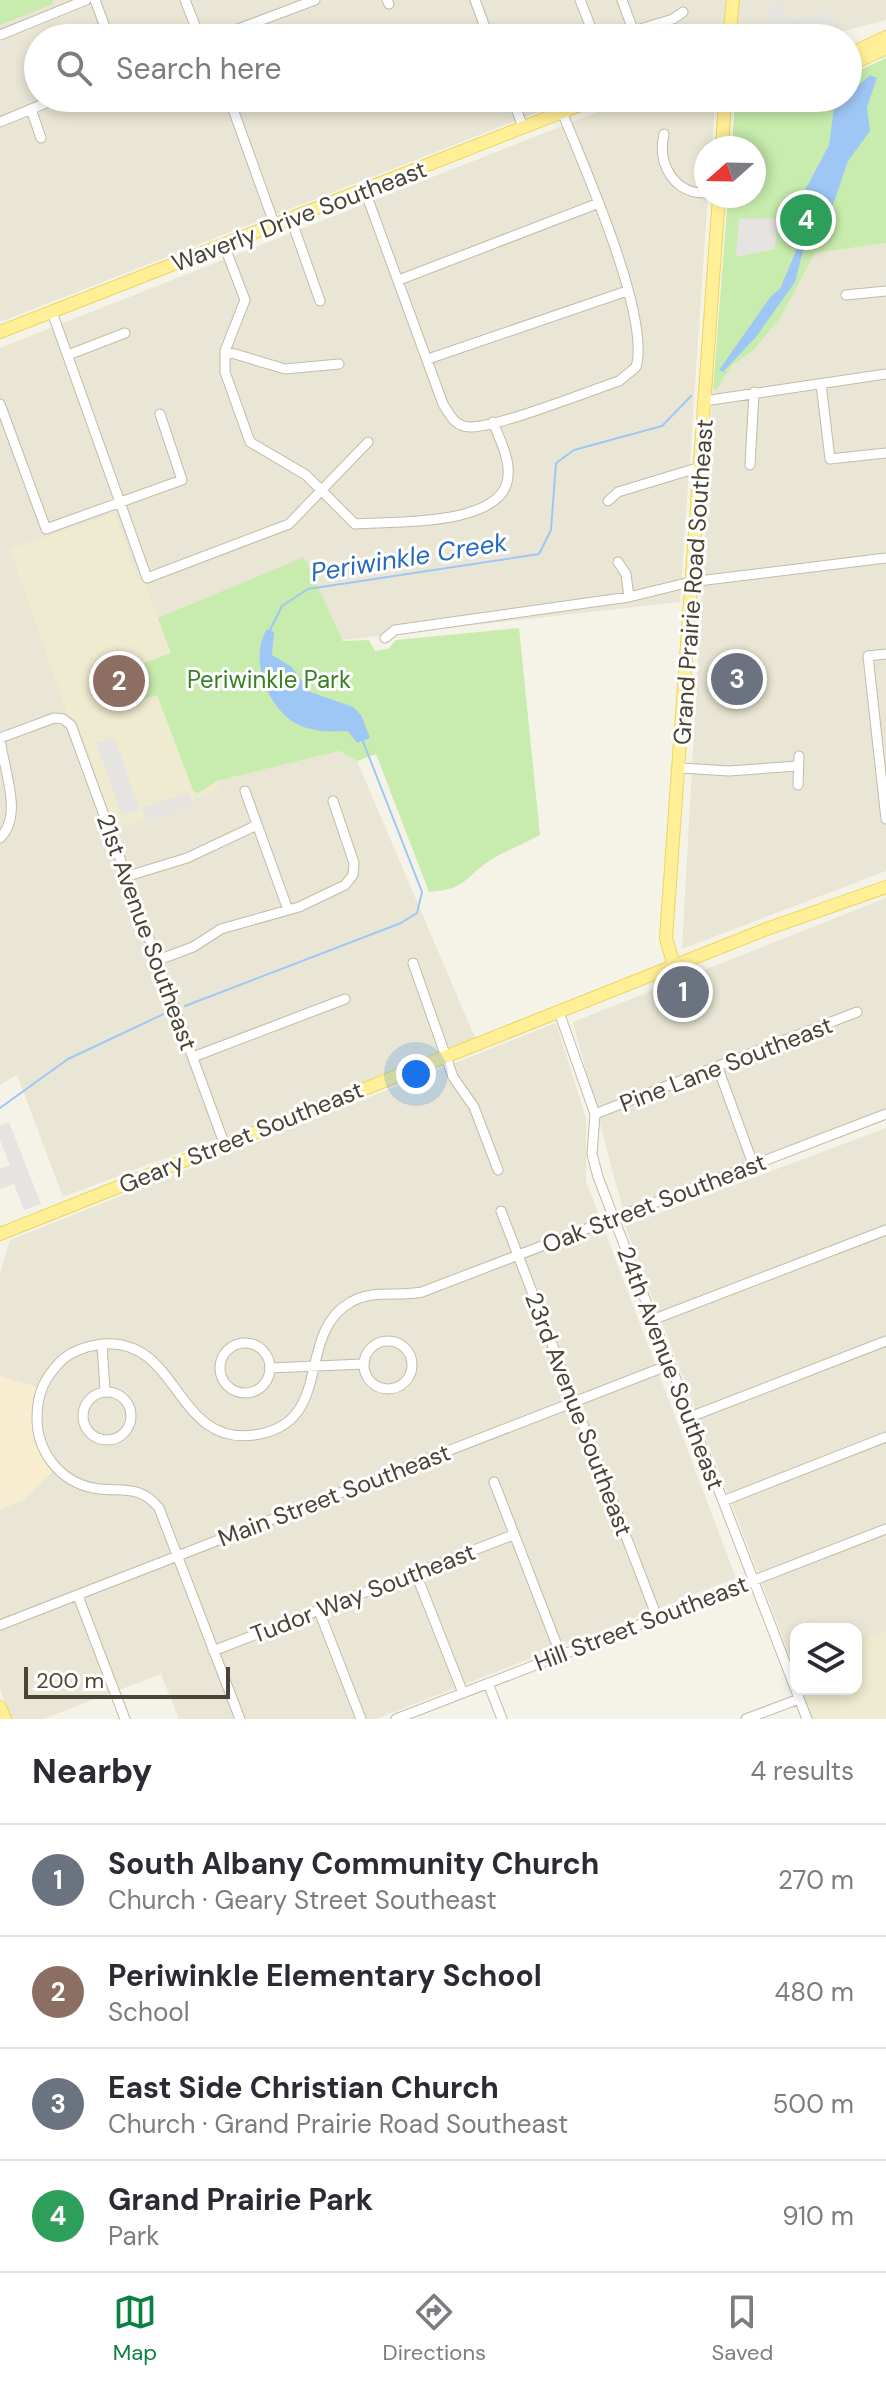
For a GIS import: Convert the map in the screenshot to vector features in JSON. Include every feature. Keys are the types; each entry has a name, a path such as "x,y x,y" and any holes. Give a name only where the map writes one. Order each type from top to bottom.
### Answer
{"main road":[{"path":"730,24 733,0"},
{"path":"862,48 886,37"},
{"path":"862,59 886,48"},
{"name":"Waverly Drive Southeast","path":"0,332 562,112"},
{"path":"723,136 724,112"},
{"name":"Grand Prairie Road Southeast","path":"674,966 666,938 681,768 697,468 718,208"},
{"name":"Geary Street Southeast","path":"0,1234 674,966 886,887"},
{"path":"0,1707 5,1719"}],"street":[{"path":"27,24 86,0"},
{"path":"95,0 104,24"},
{"path":"185,0 194,24"},
{"path":"251,24 315,0"},
{"path":"475,0 484,24"},
{"path":"580,0 589,24"},
{"path":"622,0 631,24"},
{"path":"655,24 673,19 683,12"},
{"path":"0,35 24,25"},
{"path":"0,122 24,112"},
{"path":"32,112 41,138"},
{"path":"235,112 275,226"},
{"path":"517,112 523,127"},
{"path":"365,191 451,417 458,424 471,427 493,422 619,381 636,367 638,342 627,291 599,203 562,112"},
{"path":"664,134 663,150 670,176 683,190 694,191"},
{"path":"399,280 599,203"},
{"path":"291,219 320,301"},
{"path":"224,245 245,300 225,351 225,372 250,442 306,475 355,524 471,515 496,502 505,490 508,475 493,422"},
{"path":"428,359 627,291"},
{"path":"846,295 886,291"},
{"path":"52,312 147,578 289,524 368,442"},
{"path":"68,355 125,333"},
{"path":"225,351 285,369 339,364"},
{"path":"704,401 886,374"},
{"path":"821,384 830,459 886,453"},
{"path":"750,465 754,392"},
{"path":"0,404 46,529 182,480 160,414"},
{"path":"608,501 618,492 697,468"},
{"path":"385,638 395,630 629,597 690,582 886,558"},
{"path":"618,562 626,574 629,597"},
{"path":"886,654 868,656 886,819"},
{"name":"21st Avenue Southeast","path":"0,738 54,718 69,721 224,1143"},
{"path":"0,738 5,777 17,823 0,838"},
{"path":"681,768 729,771 798,761 798,785"},
{"path":"245,791 288,910"},
{"path":"158,960 193,947 221,929 288,910 335,892 353,875 354,863 333,801"},
{"path":"128,876 187,858 257,825"},
{"path":"413,963 453,1077 474,1107 498,1170"},
{"path":"193,1057 345,999"},
{"name":"24th Avenue Southeast","path":"559,1012 595,1114 594,1165 807,1719"},
{"name":"Pine Lane Southeast","path":"595,1114 857,1012"},
{"path":"718,1068 753,1164"},
{"name":"Oak Street Southeast","path":"102,1344 130,1348 149,1356 163,1369 186,1406 211,1428 239,1435 264,1433 289,1419 307,1399 320,1337 328,1322 352,1302 370,1295 422,1292 886,1114"},
{"name":"23rd Avenue Southeast","path":"501,1211 657,1617"},
{"path":"652,1320 886,1230"},
{"path":"388,1340 405,1347 412,1365 405,1382 388,1389 370,1382 363,1364 371,1347 388,1340"},
{"path":"690,1417 886,1341"},
{"path":"247,1342 264,1351 270,1368 262,1388 243,1394 225,1385 219,1366 228,1349 247,1342"},
{"path":"105,1391 102,1344 67,1356 41,1386 37,1399 37,1426 43,1449 66,1478 90,1487 129,1488 150,1496 163,1519 240,1719"},
{"path":"270,1368 363,1364"},
{"name":"Main Street Southeast","path":"0,1625 669,1365"},
{"path":"105,1391 116,1393 131,1409 127,1430 109,1440 98,1439 84,1423 87,1402 105,1391"},
{"path":"723,1501 886,1437"},
{"path":"494,1482 560,1653"},
{"name":"Hill Street Southeast","path":"396,1719 886,1529"},
{"name":"Tudor Way Southeast","path":"213,1651 513,1535"},
{"path":"416,1574 463,1693"},
{"path":"78,1596 125,1719"},
{"path":"319,1611 361,1719"},
{"path":"488,1683 502,1719"},
{"path":"746,1719 799,1699"}],"shaded area":[{"path":"0,0 886,0 886,20 862,26 24,24 24,112 538,112 0,322"},
{"path":"776,2 781,3 789,19 833,13 833,24 766,24 766,21 771,20 766,8"},
{"path":"598,112 714,112 713,136 694,136 694,208 707,208 680,602 342,640 304,558 217,781 339,751 357,761 476,1040 63,1197 17,1075 0,1085 0,348"},
{"path":"778,218 775,249 736,257 739,219"},
{"path":"886,243 886,871 682,949 713,389 717,388 732,365 753,351 781,317 815,253"},
{"path":"115,513 138,578 145,583 220,789 115,830 79,726 68,715 10,549"},
{"path":"114,737 140,809 122,815 96,743"},
{"path":"189,792 193,805 147,821 142,808"},
{"path":"886,898 886,1113 624,1214 573,1022"},
{"path":"556,1023 586,1118 586,1181 736,1578 376,1719 179,1719 161,1674 43,1719 11,1719 0,1689 0,1509 25,1499 36,1387 0,1376 0,1273 10,1240"},
{"path":"9,1122 41,1204 24,1210 14,1184 0,1189 0,1169 10,1165 0,1140 0,1126"},
{"path":"886,1128 886,1719 862,1695 862,1623 790,1623 790,1656 625,1226"},
{"path":"0,1376 36,1387 33,1409 53,1471 25,1499 0,1509"},
{"path":"886,1632 886,1719 807,1719 798,1695 862,1695 862,1642"}],"green space":[{"path":"0,0 52,0 53,4 0,25"},
{"path":"886,58 886,243 815,253 781,317 753,351 732,365 717,389 713,389 727,208 766,208 766,136 733,136 734,112 862,112 862,69"},
{"name":"Periwinkle Park","path":"304,557 343,641 369,640 375,651 388,649 396,640 519,628 540,835 489,861 458,886 429,892 376,754 357,761 339,751 217,781 197,794 193,790 157,695 129,704 117,673 171,653 158,618"}],"water":[{"path":"870,75 877,78 867,107 870,131 848,161 834,202 815,234 805,243 795,282 756,337 723,372 719,370 771,296 780,289 799,244 804,192 829,145 833,112 862,112 862,82"},
{"path":"267,629 274,632 272,655 292,667 310,692 353,707 361,715 370,738 357,743 348,731 310,729 289,719 280,710 262,677 260,652"}],"waterway":[{"name":"Periwinkle Creek","path":"270,630 282,606 308,589 539,554 551,530 556,463 574,450 662,426 691,396"},
{"name":"Periwinkle Creek","path":"185,1006 401,923 417,913 422,892 362,739"},
{"name":"Periwinkle Creek","path":"0,1108 68,1059 168,1012"}],"place":[{"name":"Grand Prairie Park","path":"806,220"},
{"name":"East Side Christian Church","path":"737,679"},
{"name":"Periwinkle Elementary School","path":"119,681"},
{"name":"South Albany Community Church","path":"683,992"}]}
